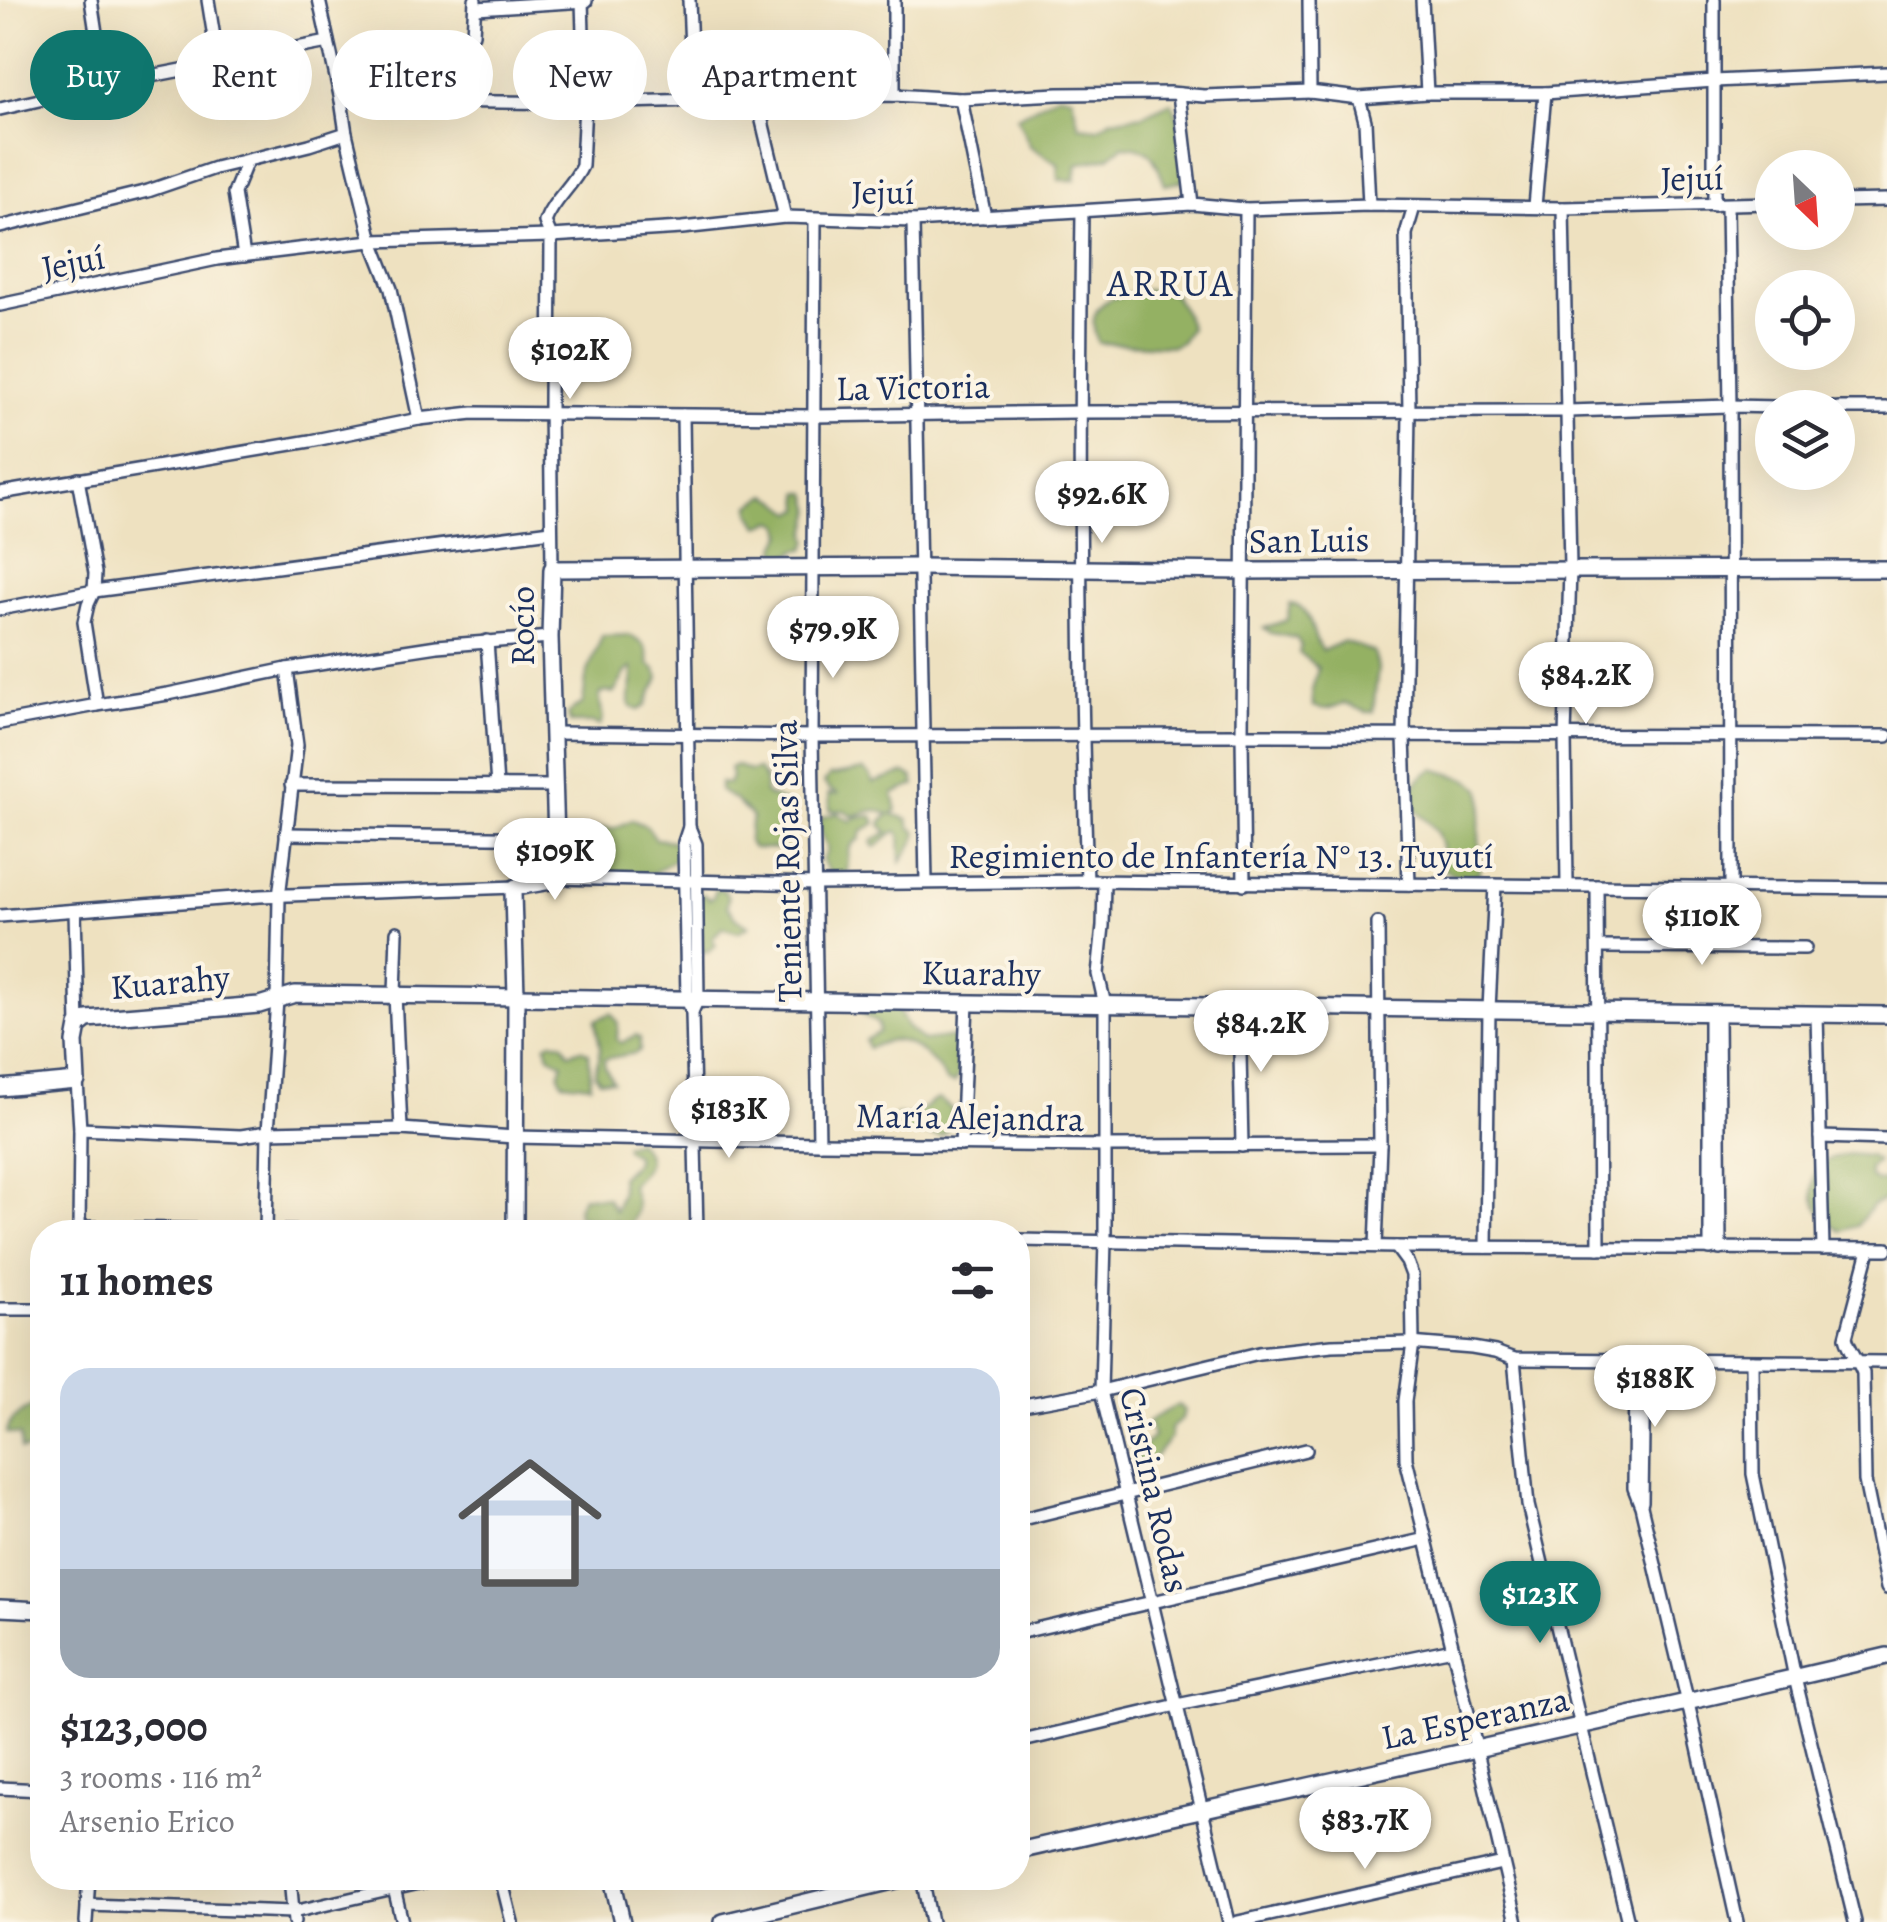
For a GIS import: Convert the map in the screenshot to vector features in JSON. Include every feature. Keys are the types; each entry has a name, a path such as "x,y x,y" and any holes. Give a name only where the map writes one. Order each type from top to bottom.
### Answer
{"street":[{"path":"91,0 96,30"},
{"path":"208,0 213,30"},
{"path":"318,0 332,60"},
{"path":"689,0 690,30"},
{"path":"894,0 894,96 961,99 1058,94 1204,96 1310,92 1359,98 1427,93 1545,93 1887,74"},
{"path":"1309,0 1310,92"},
{"path":"1422,0 1427,93"},
{"path":"1714,0 1714,81 1730,406 1731,887"},
{"path":"473,30 476,4 584,1"},
{"name":"Rocío","path":"584,1 584,30"},
{"path":"312,45 328,42"},
{"path":"1536,206 1545,93"},
{"path":"1179,94 1192,204"},
{"path":"1359,98 1368,152 1369,205"},
{"path":"961,99 985,217"},
{"path":"0,108 30,101"},
{"path":"344,120 372,241 391,289 418,419"},
{"name":"Rocío","path":"555,878 550,638 551,236 545,222 582,166 584,120"},
{"path":"761,120 785,216"},
{"path":"0,228 148,191 215,168 346,133"},
{"path":"244,256 234,193 247,161"},
{"path":"1855,201 1887,200"},
{"name":"Jejuí","path":"0,305 218,259 372,241 551,236 682,228 785,216 912,221 1192,204 1246,209 1755,204"},
{"path":"1391,206 1406,234"},
{"path":"1409,884 1404,737 1409,411 1406,234 1414,207"},
{"path":"1563,208 1570,569 1565,736 1567,886"},
{"path":"1244,884 1246,209"},
{"path":"1082,212 1082,737 1087,881"},
{"name":"Teniente Rojas Silva","path":"815,219 812,736 819,1143"},
{"path":"912,221 926,882"},
{"name":"La Victoria","path":"0,493 473,412 814,416 1755,406"},
{"name":"La Victoria","path":"1855,408 1887,408"},
{"path":"683,415 687,734 690,827 696,844 691,882 697,1220"},
{"path":"78,479 95,573 84,622 97,705"},
{"path":"0,608 94,591 550,531"},
{"name":"San Luis","path":"552,569 1887,568"},
{"path":"0,724 286,669 436,646 550,638"},
{"path":"487,641 497,786"},
{"path":"266,1220 280,896 297,745 286,669"},
{"path":"554,733 1887,736"},
{"path":"292,785 554,786"},
{"path":"286,834 556,838"},
{"path":"0,916 190,900 516,886 555,878"},
{"name":"Regimiento de Infantería N° 13. Tuyutí","path":"555,878 815,884 1087,881 1887,889"},
{"name":"Cristina Rodas","path":"1104,882 1098,960 1105,1005 1101,1391 1229,1922"},
{"path":"1486,1247 1489,1010 1496,885"},
{"path":"515,1220 516,886"},
{"path":"1597,886 1599,1248"},
{"path":"74,911 79,1220"},
{"path":"1376,1246 1380,1145 1378,923"},
{"path":"396,932 401,1130"},
{"path":"1598,948 1805,948"},
{"name":"Kuarahy","path":"78,1026 87,1019 259,1005 295,994 516,996 692,1003 816,1001 1887,1015"},
{"path":"961,1144 966,1003"},
{"path":"1239,1006 1242,1146"},
{"path":"1714,1013 1715,1249"},
{"path":"1817,1015 1822,1249"},
{"path":"0,1088 78,1082"},
{"name":"María Alejandra","path":"80,1129 241,1136 401,1130 514,1138 819,1143 1380,1145"},
{"path":"1820,1137 1887,1139"},
{"path":"1030,1240 1887,1250"},
{"path":"1396,1247 1412,1275 1413,1343 1405,1402 1406,1459 1454,1648 1516,1922"},
{"path":"1870,1250 1846,1337 1863,1372 1865,1481 1887,1588"},
{"path":"0,1309 30,1308"},
{"path":"1030,1404 1101,1391 1259,1352 1332,1344 1413,1343 1472,1348 1514,1360 1887,1362"},
{"path":"1514,1360 1528,1505 1628,1922"},
{"path":"1640,1361 1644,1488 1641,1506 1736,1922"},
{"path":"1752,1361 1752,1474 1795,1678 1855,1922"},
{"path":"1030,1517 1306,1450"},
{"path":"1030,1630 1426,1539"},
{"path":"0,1608 30,1609"},
{"path":"1030,1739 1454,1648"},
{"name":"La Esperanza","path":"1030,1848 1887,1656"},
{"path":"0,1788 30,1789"},
{"path":"1238,1922 1502,1862"},
{"path":"86,1922 88,1890"},
{"path":"291,1890 294,1917"},
{"path":"87,1905 192,1915 294,1917 387,1890"},
{"path":"394,1890 402,1922"},
{"path":"504,1890 512,1922"},
{"path":"615,1890 622,1922"},
{"path":"723,1922 855,1890"},
{"path":"925,1890 932,1922"}],"green space":[{"path":"1058,94 1072,97 1079,126 1098,128 1110,120 1143,115 1171,102 1184,140 1183,181 1165,185 1147,152 1123,146 1109,157 1077,164 1075,180 1059,180 1058,164 1030,146 1017,117"},
{"path":"1149,290 1173,293 1190,328 1181,342 1172,346 1098,343 1094,318 1098,309 1113,298"},
{"path":"800,493 808,493 813,510 809,541 805,549 785,559 778,555 777,547 784,533 781,525 774,521 759,526 751,505 767,495 794,512 801,509"},
{"path":"1290,604 1307,615 1322,651 1344,641 1374,652 1378,668 1373,712 1344,703 1325,709 1313,706 1312,690 1318,668 1299,653 1301,645 1296,638 1264,628 1287,620"},
{"path":"628,635 644,646 649,664 659,677 646,706 639,710 631,707 632,668 614,693 606,691 599,695 603,719 600,726 570,723 568,715 582,704 586,678 602,636"},
{"path":"736,765 750,771 758,769 765,779 765,794 788,803 788,812 781,815 779,823 785,845 777,849 753,848 748,842 752,817 720,791 720,783 728,784 732,777 730,768"},
{"path":"1434,769 1467,779 1481,788 1480,868 1467,880 1444,870 1438,836 1412,800 1416,784"},
{"path":"863,770 873,783 905,773 913,777 915,785 893,794 897,810 892,814 908,819 917,832 901,862 897,831 875,847 872,844 888,832 881,825 889,814 875,810 852,816 846,811 830,810 829,794 839,794 824,783 829,776"},
{"path":"837,813 850,821 873,816 876,823 862,831 860,839 851,846 846,874 830,874 822,860 827,845 820,831 821,820"},
{"path":"632,820 647,826 656,839 673,841 679,857 653,873 606,874 592,867 576,840 590,829 615,828"},
{"path":"716,889 724,890 727,906 749,926 738,932 723,927 712,938 716,945 701,952 699,918 690,911 690,900 703,894 709,899"},
{"path":"896,1006 907,1027 923,1041 954,1037 959,1076 954,1083 946,1081 932,1061 909,1044 893,1040 868,1048 865,1040 879,1032 878,1024 864,1015 863,1008"},
{"path":"611,1013 618,1023 617,1040 621,1043 636,1035 640,1038 640,1050 636,1053 604,1059 613,1081 600,1080 595,1074 600,1054 596,1020"},
{"path":"553,1041 564,1044 569,1053 581,1049 589,1053 591,1085 562,1082 559,1074 563,1063 549,1056 546,1045"},
{"path":"939,1099 952,1109 949,1128 941,1137 884,1124 898,1115 912,1116"},
{"path":"637,1141 648,1159 631,1185 636,1207 632,1220 578,1216 583,1196 607,1198 615,1211 621,1192 620,1177 635,1162 635,1155 625,1145"},
{"path":"1849,1154 1870,1156 1877,1161 1869,1168 1870,1177 1887,1180 1887,1200 1873,1205 1857,1226 1841,1231 1819,1211 1813,1186 1817,1166"},
{"path":"1178,1405 1184,1410 1182,1419 1170,1429 1171,1437 1156,1456 1142,1463 1135,1459 1153,1437 1148,1421"},
{"path":"30,1407 30,1449 21,1450 20,1435 6,1433"}],"district":[{"name":"ARRUA","path":"1171,283"}]}
